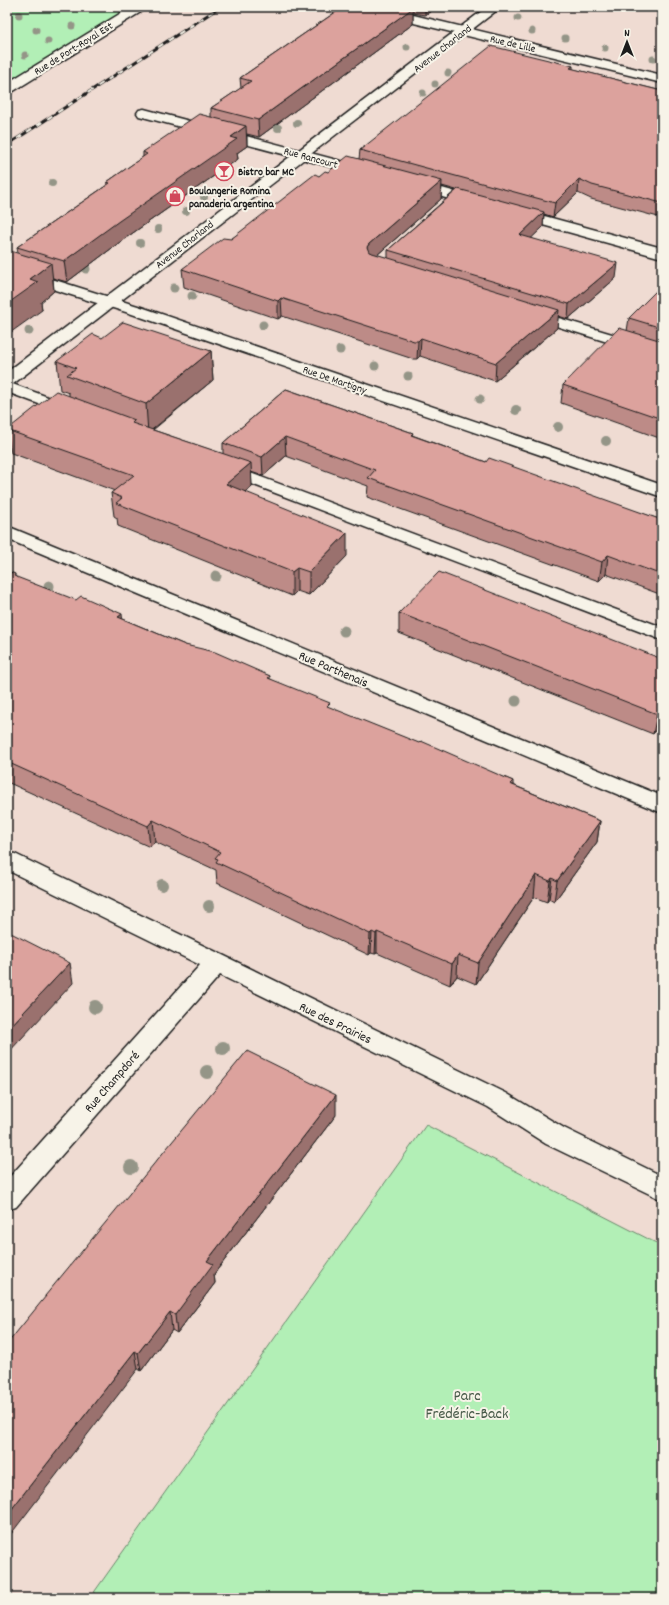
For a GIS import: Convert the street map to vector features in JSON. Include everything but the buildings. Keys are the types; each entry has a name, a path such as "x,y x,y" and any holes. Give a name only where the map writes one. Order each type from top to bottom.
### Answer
{"street":[{"name":"Rue de Port-Royal Est","path":"7,89 140,7"},
{"name":"Rue de Lille","path":"364,7 662,79"},
{"name":"Avenue Charland","path":"7,380 495,7"},
{"name":"Rue Rancourt","path":"144,113 378,175"},
{"path":"402,182 662,253"},
{"name":"Rue De Martigny","path":"7,270 110,302 662,491"},
{"name":"Rue Parthenais","path":"7,532 662,805"},
{"name":"Rue des Prairies","path":"7,860 497,1100 556,1136 662,1189"},
{"name":"Rue Champdoré","path":"7,1199 216,962"}],"lane":[{"path":"444,206 455,196"},
{"path":"518,310 662,354"},
{"path":"7,387 83,415"},
{"path":"209,463 662,634"}],"green space":[{"path":"7,7 141,7 7,89"},
{"name":"Parc Frédéric-Back","path":"426,1125 662,1246 662,1598 90,1598"}],"railway":[{"path":"7,145 220,7"}],"place":[{"name":"Bistro bar MC","path":"224,171"},
{"name":"Boulangerie Romina panaderia argentina","path":"175,196"}]}
